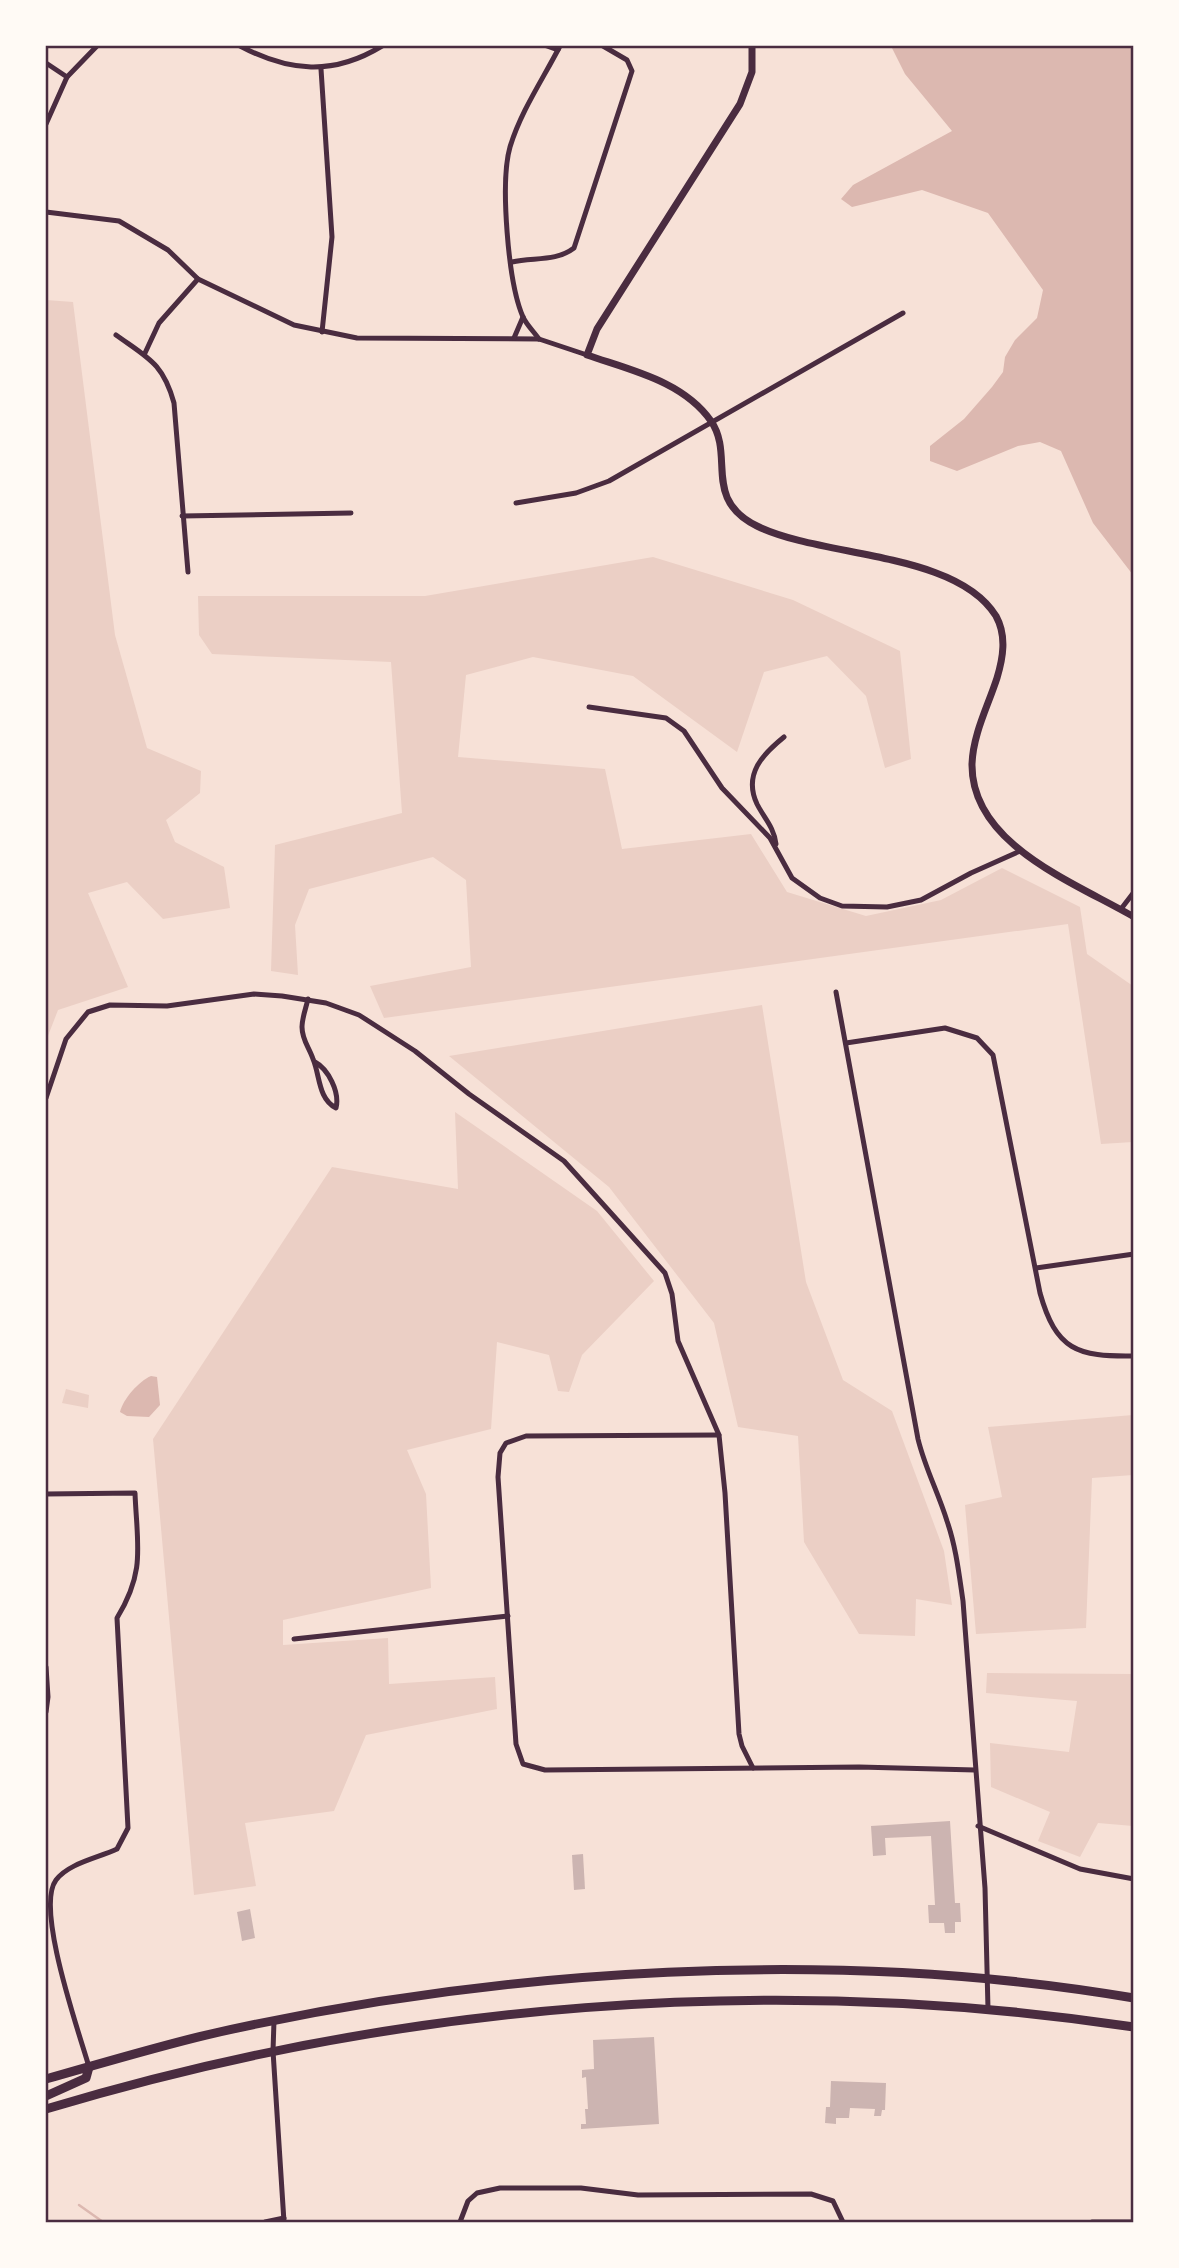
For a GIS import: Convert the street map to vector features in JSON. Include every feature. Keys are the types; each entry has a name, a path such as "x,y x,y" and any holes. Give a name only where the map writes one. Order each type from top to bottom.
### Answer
{"highway":[{"path":"46,2079 274,2021 476,1988 666,1972 810,1971 988,1980 1133,1998"},
{"path":"46,2109 144,2080 273,2051 434,2023 616,2005 795,2000 988,2009 1133,2027"},
{"path":"46,2096 86,2078 89,2067"}],"street":[{"path":"46,124 67,77 97,46"},
{"path":"240,46 281,63 321,69 345,63 382,46"},
{"path":"538,339 523,317 512,262 505,189 508,154 520,122 559,48 547,46"},
{"path":"512,262 565,255 574,248 579,237 632,71 626,60 603,46"},
{"path":"587,355 597,329 740,104 752,72 752,46"},
{"path":"46,63 67,77"},
{"path":"321,69 332,237 322,332"},
{"path":"46,212 119,221 168,250 198,279 294,325 357,338 538,339 673,387 691,399 712,422 717,438 722,484 731,505 748,520 790,537 933,572 966,586 984,600 997,618 1003,653 975,741 973,775 978,797 989,817 1020,851 1133,917"},
{"path":"145,353 159,323 198,279"},
{"path":"516,503 576,493 609,481 904,313"},
{"path":"514,338 523,317"},
{"path":"116,335 145,353 168,380 174,403 188,572"},
{"path":"182,516 351,513"},
{"path":"589,707 666,718 684,731 720,786 763,828 800,887 842,906 865,908 921,900 1020,851"},
{"path":"776,848 771,825 756,802 753,773 760,759 784,737"},
{"path":"1121,909 1133,892"},
{"path":"836,992 918,1438 925,1470 948,1522 957,1556 963,1601 978,1826 985,1888 988,2009"},
{"path":"46,1098 66,1039 88,1012 110,1005 167,1006 254,994 308,999 359,1015 415,1051 581,1177 665,1273 672,1294 678,1340 719,1435 740,1734 742,1746 754,1768"},
{"path":"308,999 303,1034 315,1062 314,1072 329,1104 337,1110 338,1100 325,1067 315,1062"},
{"path":"846,1043 945,1028 977,1038 993,1055 1046,1314 1056,1334 1085,1353 1133,1356"},
{"path":"321,1087 331,1083"},
{"path":"1036,1268 1133,1254"},
{"path":"719,1435 526,1436 506,1443 500,1454 498,1477 516,1744 523,1764 545,1770 975,1770"},
{"path":"46,1494 135,1493 138,1574 132,1594 117,1618 128,1828 117,1849 62,1873 49,1894 54,1941 89,2067"},
{"path":"294,1639 508,1616"},
{"path":"46,1667 47,1710"},
{"path":"978,1826 1080,1869 1133,1879"},
{"path":"265,2222 284,2220 273,2051 274,2021"},
{"path":"460,2222 468,2201 488,2189 581,2188 638,2195 811,2194 834,2201 843,2222"},
{"path":"1092,2222 1133,2222"}],"shaded area":[{"path":"891,46 1133,46 1133,575 1093,523 1061,451 1040,442 1018,446 957,471 930,461 930,446 964,419 1003,372 1005,357 1015,340 1037,318 1043,290 988,213 922,190 852,207 841,199 853,185 952,131 905,74"},
{"path":"46,300 73,302 115,635 147,748 201,771 200,793 166,820 175,842 224,867 230,908 163,919 127,882 88,893 128,987 58,1010 46,1041"},
{"path":"653,557 793,600 900,651 911,759 885,768 866,696 827,656 764,672 737,752 633,676 533,657 466,675 458,757 605,769 622,849 751,834 787,892 866,916 941,900 1002,868 1080,907 1087,954 1133,986 1133,1142 1101,1144 1068,924 384,1018 370,986 471,967 466,880 433,857 309,889 295,925 298,975 271,971 275,845 402,813 391,662 212,654 199,635 198,596 425,596"},
{"path":"762,1005 806,1282 843,1380 892,1411 944,1551 952,1605 916,1599 915,1636 859,1634 804,1542 798,1436 738,1427 714,1323 609,1187 449,1056"},
{"path":"455,1112 597,1211 654,1281 582,1355 569,1392 558,1391 549,1355 497,1342 491,1429 407,1450 426,1494 431,1588 283,1620 283,1645 388,1638 389,1684 495,1677 497,1709 366,1735 334,1811 245,1823 256,1886 194,1895 153,1439 332,1167 458,1189"},
{"path":"151,1376 157,1377 160,1405 149,1417 127,1416 120,1412 132,1391"},
{"path":"66,1389 89,1395 88,1408 62,1403"},
{"path":"1133,1415 1133,1475 1092,1478 1086,1628 976,1634 965,1505 1002,1497 988,1427"},
{"path":"987,1673 1133,1674 1133,1826 1098,1823 1080,1857 1038,1841 1050,1812 991,1787 990,1743 1069,1752 1077,1701 986,1693"}],"building":[{"path":"950,1821 955,1903 960,1903 961,1922 955,1922 955,1933 945,1933 944,1923 929,1923 928,1905 935,1905 931,1836 885,1838 886,1855 873,1856 871,1826"},
{"path":"583,1854 585,1889 574,1890 572,1855"},
{"path":"250,1909 255,1938 242,1941 237,1912"},
{"path":"654,2037 659,2124 581,2129 581,2124 586,2124 585,2109 588,2109 586,2077 582,2078 582,2070 594,2069 593,2040"},
{"path":"831,2081 886,2083 885,2110 882,2110 881,2116 874,2116 875,2109 850,2108 849,2118 836,2118 836,2124 825,2123 826,2107 830,2107"}],"waterway":[{"path":"79,2205 103,2222"}]}
